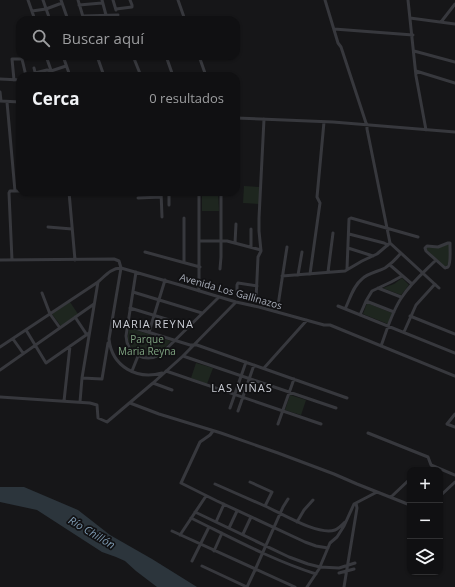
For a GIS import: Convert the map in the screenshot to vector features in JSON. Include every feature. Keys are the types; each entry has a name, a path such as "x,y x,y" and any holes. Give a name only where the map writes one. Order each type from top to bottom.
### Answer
{"street":[{"path":"28,0 34,16"},
{"path":"43,0 49,16"},
{"path":"78,0 83,16 118,15 113,0"},
{"path":"116,9 132,7 130,0"},
{"path":"178,0 184,16"},
{"path":"325,0 338,43 341,47 367,126 388,229 389,244"},
{"path":"408,0 416,71 426,130"},
{"path":"32,11 46,9 61,1 67,16"},
{"path":"79,5 102,1 106,15"},
{"path":"441,22 454,8 455,4"},
{"path":"410,18 455,24"},
{"path":"334,29 413,35"},
{"path":"414,51 455,62"},
{"path":"0,79 14,80 12,59 16,59"},
{"path":"22,60 25,72"},
{"path":"47,60 51,71"},
{"path":"64,60 68,72"},
{"path":"98,60 103,72"},
{"path":"135,60 139,72"},
{"path":"168,60 172,72"},
{"path":"200,60 205,72"},
{"path":"41,72 47,70 51,71 66,66"},
{"path":"34,68 35,72"},
{"path":"416,71 455,83"},
{"path":"0,92 1,101 16,102"},
{"path":"7,102 15,191 10,191 9,193 12,260"},
{"path":"240,118 324,122 455,132"},
{"path":"257,286 238,283 237,296 255,301 257,286 258,257 261,250 259,218 264,119"},
{"path":"310,274 320,203 317,197 324,122"},
{"path":"68,196 75,260"},
{"path":"169,196 170,205"},
{"path":"200,196 200,289"},
{"path":"220,269 221,196"},
{"path":"138,198 161,197 162,217"},
{"path":"184,218 184,262"},
{"path":"347,269 349,219 351,218 418,237"},
{"path":"236,224 236,243"},
{"path":"48,227 72,229"},
{"path":"251,229 251,247"},
{"path":"328,272 334,233"},
{"path":"349,234 389,244 439,288"},
{"path":"200,241 236,243 261,250"},
{"path":"448,243 450,244 449,266 445,268 436,260 425,250 426,247 438,247 448,243"},
{"path":"282,276 345,271 377,254 389,244"},
{"path":"277,312 287,247"},
{"path":"348,248 373,256"},
{"path":"144,252 200,267"},
{"path":"298,275 302,252"},
{"path":"345,309 355,286 361,279 390,265 401,253"},
{"name":"Avenida Los Gallinazos","path":"0,260 114,259 119,261 121,268 200,289 236,302 324,325 330,325 455,376"},
{"path":"381,346 401,297 436,260"},
{"path":"390,265 412,284"},
{"path":"0,347 98,282 115,268 121,268 102,378 82,378"},
{"path":"136,272 126,341 131,350 138,356 148,358 156,357 163,352 219,297"},
{"path":"360,315 366,300 372,291 402,276"},
{"path":"149,332 166,280"},
{"path":"80,402 88,334 98,282"},
{"path":"404,332 416,305 435,284"},
{"path":"378,288 401,297"},
{"path":"133,292 202,313"},
{"path":"42,293 50,314 60,328"},
{"path":"366,300 394,312"},
{"path":"0,398 90,403 97,405 98,418 107,422 195,345 236,302"},
{"path":"1,367 36,345 94,304"},
{"path":"338,306 455,353"},
{"path":"130,308 189,326"},
{"path":"410,316 455,334"},
{"path":"75,317 88,334"},
{"path":"264,368 307,320"},
{"path":"112,321 190,345 195,345 347,398"},
{"path":"26,330 46,363 88,334"},
{"path":"13,338 23,353"},
{"path":"109,339 114,356 122,365 137,374 149,375 165,372 321,424"},
{"path":"64,401 70,346"},
{"path":"132,371 138,356"},
{"path":"183,356 336,408"},
{"path":"230,408 246,362"},
{"path":"238,411 254,365"},
{"path":"278,424 294,379"},
{"path":"153,383 172,390"},
{"path":"130,403 334,474 407,504"},
{"path":"455,414 447,424 455,427"},
{"path":"213,431 200,442 181,483 237,511 305,542 328,548"},
{"path":"368,433 428,457 431,465 455,475"},
{"path":"250,482 272,492 265,506"},
{"path":"391,497 407,482"},
{"path":"443,493 455,482"},
{"path":"215,484 307,526 324,531 335,530 345,522"},
{"path":"307,587 320,567 330,543 337,537 353,504 377,492"},
{"path":"180,535 206,496"},
{"path":"202,566 247,587 288,499"},
{"path":"298,522 304,510 313,500"},
{"path":"344,587 357,508 356,503"},
{"path":"216,522 224,504"},
{"path":"229,528 237,511"},
{"path":"195,512 289,557 308,564 320,567 339,568 354,563"},
{"path":"242,534 250,517"},
{"path":"191,518 296,568 316,574"},
{"path":"192,561 209,527"},
{"path":"172,532 295,587"},
{"path":"214,551 222,533"},
{"path":"339,573 354,569"}],"green space":[{"path":"244,186 260,187 259,204 243,203"},
{"path":"202,196 218,196 219,211 202,211"},
{"path":"449,245 449,261 447,266 444,266 426,249"},
{"path":"402,278 409,285 401,295 383,288 394,284"},
{"path":"70,302 78,314 61,326 52,314"},
{"path":"367,303 392,313 388,324 363,314"},
{"name":"Parque Maria Reyna","path":"129,328 171,341 162,351 157,354 146,356 137,352 131,346 128,337"},
{"path":"196,363 213,368 207,384 191,378"},
{"path":"290,395 306,400 301,415 285,410"}],"water":[{"name":"Río Chillón","path":"0,487 24,487 78,510 110,535 197,587 157,587 125,561 102,552 37,510 0,502"}],"district":[{"name":"MARIA REYNA","path":"153,323"},
{"name":"LAS VIÑAS","path":"242,387"}]}
